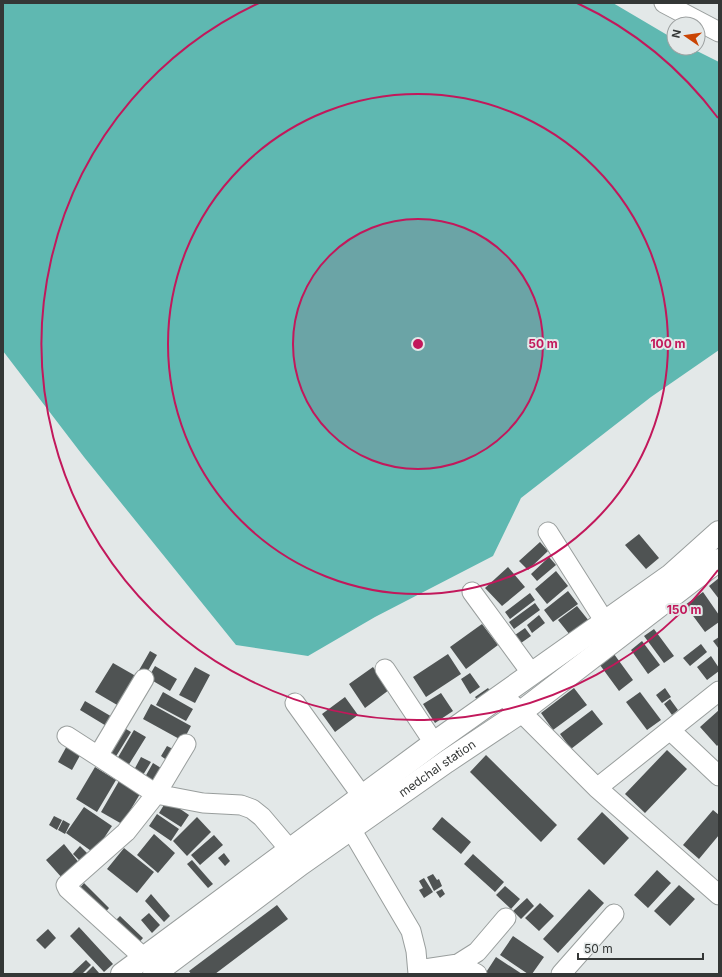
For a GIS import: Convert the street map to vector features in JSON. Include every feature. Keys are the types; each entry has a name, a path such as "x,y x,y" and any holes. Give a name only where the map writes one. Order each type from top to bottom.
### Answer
{"street":[{"path":"664,3 719,32"},
{"path":"548,532 605,622"},
{"path":"122,974 148,966 290,850 347,820 362,796 434,743 671,575 719,532"},
{"name":"medchal station","path":"148,966 347,820 446,762 521,712 719,560"},
{"path":"472,592 532,674"},
{"path":"385,670 434,743"},
{"path":"98,756 144,679"},
{"path":"597,788 719,692"},
{"path":"502,695 597,788 719,895"},
{"path":"295,703 362,796"},
{"path":"670,730 719,776"},
{"path":"67,736 156,794 203,803 241,805 252,809 262,817 290,850"},
{"path":"148,966 68,889 66,885 126,832 156,794 186,744"},
{"path":"347,820 410,931 416,951 418,972 458,964 477,952 506,918"},
{"path":"561,974 614,914"},
{"path":"458,964 477,974"}],"water":[{"path":"3,3 613,3 666,34 666,56 706,56 719,62 719,350 651,397 521,498 493,556 375,617 308,656 236,645 84,457 3,351"}],"building":[{"path":"639,534 659,558 646,569 625,545"},
{"path":"540,542 548,551 528,570 519,561"},
{"path":"549,557 556,565 537,581 531,574"},
{"path":"508,567 525,587 502,606 485,588"},
{"path":"556,571 568,586 547,604 535,589"},
{"path":"719,578 719,599 709,586"},
{"path":"568,591 578,604 553,622 544,610"},
{"path":"703,592 719,615 719,622 705,632 685,605"},
{"path":"530,593 535,600 510,619 505,612"},
{"path":"535,603 540,610 514,629 509,622"},
{"path":"577,606 589,621 570,635 558,620"},
{"path":"539,615 545,623 532,633 527,625"},
{"path":"482,624 498,645 466,669 450,647"},
{"path":"525,628 531,636 521,643 515,635"},
{"path":"654,629 674,656 664,663 644,636"},
{"path":"719,637 719,649 713,641"},
{"path":"642,641 660,665 648,674 631,650"},
{"path":"701,644 707,652 690,666 683,658"},
{"path":"150,651 157,655 145,676 138,672"},
{"path":"448,654 461,674 426,697 413,677"},
{"path":"614,654 633,680 619,691 600,665"},
{"path":"711,656 719,668 719,671 707,680 697,667"},
{"path":"113,663 141,679 124,709 95,692"},
{"path":"155,666 177,679 170,691 148,678"},
{"path":"195,667 210,675 195,703 179,695"},
{"path":"373,667 389,690 365,708 349,684"},
{"path":"470,673 480,687 470,694 461,679"},
{"path":"488,688 492,694 479,703 475,697"},
{"path":"574,688 587,705 553,730 541,713"},
{"path":"665,688 671,697 662,703 656,695"},
{"path":"163,692 193,709 186,721 156,705"},
{"path":"640,692 661,720 647,730 626,702"},
{"path":"441,693 453,711 435,723 423,704"},
{"path":"345,697 358,715 335,732 322,714"},
{"path":"670,699 678,710 672,715 664,704"},
{"path":"85,701 114,718 108,727 80,710"},
{"path":"151,704 191,726 183,741 143,719"},
{"path":"592,710 603,724 571,749 560,734"},
{"path":"719,710 719,744 717,746 700,727"},
{"path":"121,726 131,732 115,758 105,752"},
{"path":"134,730 146,737 128,766 117,759"},
{"path":"69,742 83,750 72,770 58,762"},
{"path":"167,746 175,750 168,761 161,756"},
{"path":"667,750 687,769 645,813 625,794"},
{"path":"486,755 557,825 541,842 470,772"},
{"path":"141,757 151,762 143,775 134,770"},
{"path":"153,763 161,768 153,781 145,777"},
{"path":"95,767 116,780 97,812 76,799"},
{"path":"119,781 140,794 122,824 101,812"},
{"path":"167,800 189,815 181,827 159,813"},
{"path":"84,807 112,826 94,853 66,833"},
{"path":"713,810 719,815 719,835 699,859 683,845"},
{"path":"602,812 629,838 604,865 577,839"},
{"path":"157,814 179,829 171,841 149,826"},
{"path":"54,816 62,820 57,830 49,825"},
{"path":"197,817 211,832 187,856 173,841"},
{"path":"442,817 471,842 461,854 432,829"},
{"path":"63,820 70,824 65,834 58,830"},
{"path":"154,834 175,853 158,873 137,855"},
{"path":"214,835 223,845 200,865 191,855"},
{"path":"64,844 80,864 63,879 46,860"},
{"path":"80,846 88,854 81,862 73,854"},
{"path":"124,848 154,872 137,893 107,869"},
{"path":"224,853 230,861 225,866 218,858"},
{"path":"473,854 504,882 495,892 464,864"},
{"path":"192,860 213,884 208,888 187,864"},
{"path":"657,870 671,883 648,908 634,895"},
{"path":"433,874 437,880 439,879 442,886 434,891 427,877"},
{"path":"424,878 433,892 424,898 419,890 423,888 419,881"},
{"path":"84,883 109,908 103,915 78,890"},
{"path":"679,885 695,899 670,926 654,911"},
{"path":"505,886 520,899 511,909 496,895"},
{"path":"442,889 445,894 440,898 436,892"},
{"path":"589,889 604,903 558,953 543,939"},
{"path":"151,894 170,916 164,922 145,901"},
{"path":"527,898 534,906 521,919 513,911"},
{"path":"540,903 554,916 539,931 525,918"},
{"path":"277,905 288,919 215,974 191,974 189,971"},
{"path":"149,913 160,925 152,933 141,920"},
{"path":"120,916 143,938 137,945 114,922"},
{"path":"79,927 113,964 104,972 70,936"},
{"path":"48,929 56,938 45,949 36,940"},
{"path":"513,936 544,957 532,974 528,974 500,955"},
{"path":"496,957 522,974 485,974"},
{"path":"86,960 91,965 82,974 71,974"},
{"path":"93,966 99,973 98,974 85,974"}]}
